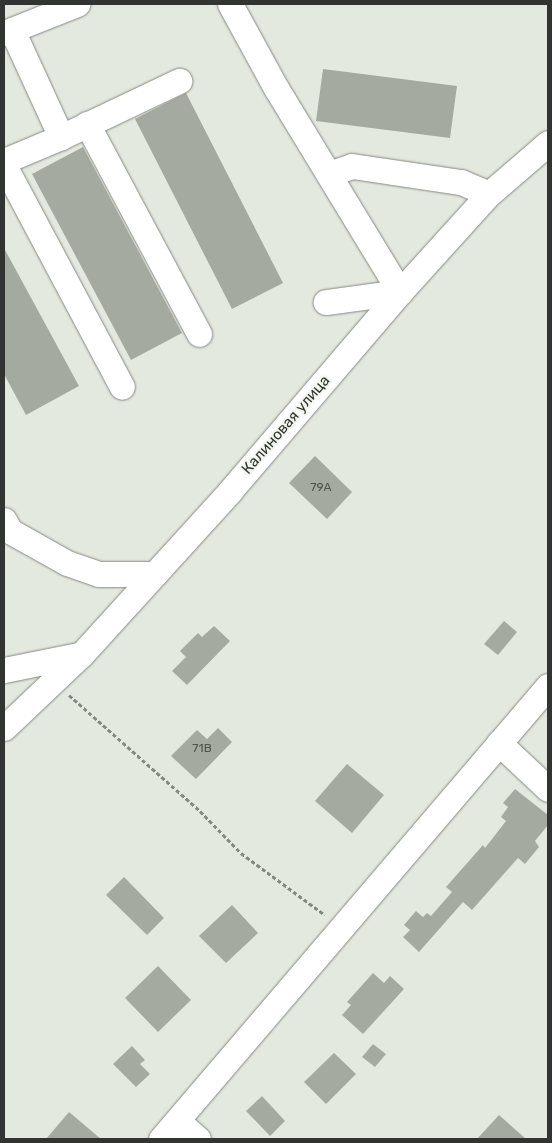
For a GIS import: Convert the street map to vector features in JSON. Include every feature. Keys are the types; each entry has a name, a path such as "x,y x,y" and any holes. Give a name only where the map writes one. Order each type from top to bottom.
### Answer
{"street":[{"path":"61,136 8,31 77,4"},
{"path":"230,4 276,88 400,292 326,302"},
{"path":"122,387 4,163 179,81"},
{"path":"87,124 199,334"},
{"name":"Калиновая улица","path":"4,728 81,655 155,574 400,292 489,194 548,143"},
{"path":"329,174 352,166 462,182 489,194"},
{"path":"4,520 10,532 67,563 99,574 155,574"},
{"path":"4,670 81,655"},
{"path":"162,1139 548,686"},
{"path":"499,743 548,789"},
{"path":"178,1121 198,1139"}],"path":[{"path":"52,682 200,811 240,852 342,928"}],"building":[{"path":"323,69 457,86 450,138 316,121"},
{"path":"186,93 283,283 232,309 135,119"},
{"path":"83,147 182,333 131,360 32,174"},
{"path":"4,248 79,386 26,415 4,374"},
{"path":"315,456 352,492 327,519 289,483"},
{"path":"504,621 517,632 498,655 484,644"},
{"path":"214,626 230,641 187,685 172,671 186,657 180,651 198,633 202,637"},
{"path":"218,728 232,742 196,779 171,756 197,730 207,739"},
{"path":"347,764 384,795 352,833 315,801"},
{"path":"515,789 548,815 548,825 535,841 539,847 525,864 518,858 472,910 463,902 419,952 403,937 410,930 404,925 416,911 423,917 427,913 431,916 452,892 446,887 483,845 485,848 506,821 501,817 508,807 503,803"},
{"path":"124,877 164,918 147,935 106,895"},
{"path":"232,905 258,933 226,963 199,936"},
{"path":"158,966 191,1000 158,1032 125,998"},
{"path":"373,973 384,983 390,976 404,989 363,1034 342,1015 351,1005 347,1002"},
{"path":"373,1044 386,1054 375,1067 362,1057"},
{"path":"132,1046 145,1060 140,1064 150,1074 136,1087 113,1064"},
{"path":"334,1053 356,1074 326,1104 304,1082"},
{"path":"262,1096 285,1121 270,1136 246,1111"},
{"path":"69,1112 101,1139 46,1139"},
{"path":"499,1115 526,1139 477,1139"}]}
